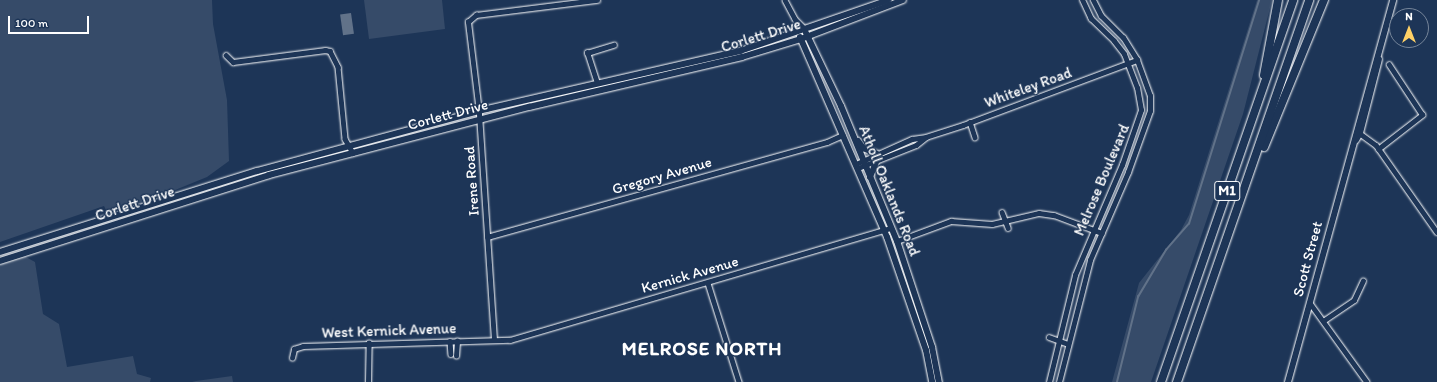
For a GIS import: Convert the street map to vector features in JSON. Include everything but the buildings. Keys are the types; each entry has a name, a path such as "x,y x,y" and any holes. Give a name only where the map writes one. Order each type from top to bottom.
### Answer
{"highway":[{"path":"1264,80 1264,67 1278,0"},
{"name":"M1","path":"1161,382 1264,80 1293,0"},
{"name":"M1","path":"1177,382 1249,178 1309,0"},
{"path":"1249,178 1259,161 1324,0"}],"main road":[{"name":"Corlett Drive","path":"0,252 257,171 479,112 740,51 770,42 797,30 889,0"},
{"name":"Corlett Drive","path":"0,261 232,186 353,153 742,57 801,39 903,0"},
{"name":"Scott Street","path":"1288,382 1358,132 1393,0"},
{"name":"Atholl Oaklands Road","path":"804,28 834,88 897,241 932,347 940,382"},
{"name":"Atholl Oaklands Road","path":"797,30 831,105 884,230 926,350 932,382"},
{"path":"831,105 834,88"},
{"path":"854,137 863,148 877,157 870,177"}],"street":[{"name":"Irene Road","path":"494,340 480,121 468,22 476,15 597,0"},
{"name":"Atholl Oaklands Road","path":"785,0 795,19 804,28"},
{"name":"Melrose Boulevard","path":"1049,382 1071,288 1140,116 1140,97 1128,63 1120,48 1091,19 1082,0"},
{"name":"Melrose Boulevard","path":"1059,382 1084,280 1150,111 1150,96 1137,60 1123,38 1100,16 1093,0"},
{"name":"Atholl Oaklands Road","path":"795,19 797,30"},
{"path":"597,84 587,52 614,45"},
{"path":"226,55 233,62 325,50 332,54 338,67 345,139 353,153"},
{"name":"Whiteley Road","path":"857,166 912,139 926,137 970,122 1137,60"},
{"path":"1378,149 1422,115 1389,64"},
{"path":"970,122 975,137"},
{"path":"1358,132 1370,139 1378,149 1437,232"},
{"name":"Gregory Avenue","path":"487,237 827,142 843,135"},
{"path":"1002,212 1008,228"},
{"path":"897,241 951,221 988,224 1030,213 1048,213 1102,234"},
{"name":"Kernick Avenue","path":"494,340 518,338 891,228"},
{"path":"1323,322 1354,300 1363,281"},
{"path":"708,283 739,382"},
{"path":"1310,303 1367,382"},
{"path":"1049,337 1058,342 1068,344"},
{"name":"West Kernick Avenue","path":"292,358 294,349 303,346 494,340"},
{"path":"450,341 451,354"},
{"path":"456,356 457,341"},
{"path":"368,382 369,343"}],"shaded area":[{"path":"0,0 212,0 213,24 227,100 229,161 207,177 163,195 107,212 104,206 0,242"},
{"path":"364,0 442,0 445,29 369,39"},
{"path":"1257,0 1272,0 1243,114 1151,382 1112,382 1139,283 1181,230 1189,215"},
{"path":"351,13 354,34 343,35 340,15"},
{"path":"24,256 35,262 43,314 59,324 67,367 133,356 137,374 151,378 150,382 0,382 0,265"},
{"path":"232,376 233,382 192,382 196,381"}],"waterway":[{"path":"1117,382 1138,297 1166,250 1189,224 1259,0"}],"district":[{"name":"MELROSE NORTH","path":"702,349"}]}
